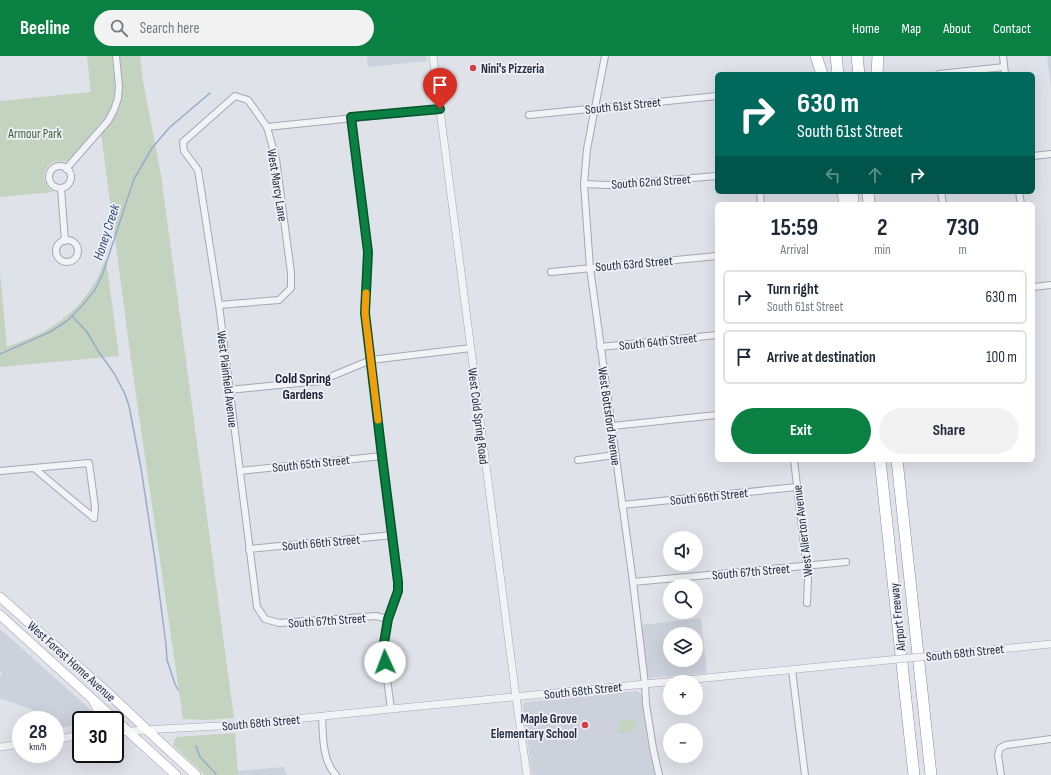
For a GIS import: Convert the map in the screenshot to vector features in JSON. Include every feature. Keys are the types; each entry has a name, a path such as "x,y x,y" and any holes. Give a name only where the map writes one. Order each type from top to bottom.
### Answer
{"highway":[{"path":"816,56 821,72"},
{"path":"836,56 838,72"},
{"path":"857,56 859,72"},
{"path":"877,72 878,56"},
{"name":"Airport Freeway","path":"880,462 914,775"},
{"name":"Airport Freeway","path":"897,462 931,775"}],"main road":[{"name":"West Forest Home Avenue","path":"0,597 102,687 196,775"},
{"name":"West Forest Home Avenue","path":"0,615 176,775"},
{"path":"89,696 98,711"}],"street":[{"path":"66,169 108,121 114,110 118,98 119,86 116,56"},
{"name":"West Cold Spring Road","path":"433,56 527,775"},
{"name":"West Bottsford Avenue","path":"606,56 587,149 584,184 590,268 612,426 645,684 646,704 659,775"},
{"path":"982,72 1004,71 1003,56"},
{"name":"West Marcy Lane","path":"183,142 235,96 248,100 267,127 276,159 291,273 291,288 279,300 218,305"},
{"name":"South 61st Street","path":"529,115 715,96"},
{"path":"267,127 351,117 440,109"},
{"path":"351,117 368,252 365,313 398,582 398,591 388,619 383,649 391,709"},
{"name":"West Plainfield Avenue","path":"183,142 184,151 198,170 218,305 257,607 265,619"},
{"path":"1035,156 1051,154"},
{"path":"56,167 63,167 66,169 70,175 70,179 66,186 61,188 55,187 50,180 52,170 56,167"},
{"name":"South 62nd Street","path":"584,184 608,185 715,176"},
{"path":"61,188 65,241"},
{"name":"South 63rd Street","path":"551,272 715,256"},
{"path":"1035,287 1051,285"},
{"name":"South 64th Street","path":"600,347 715,335"},
{"path":"229,390 320,381 371,360 471,348"},
{"path":"612,426 715,415"},
{"path":"578,460 615,455"},
{"name":"South 65th Street","path":"240,471 382,456"},
{"name":"West Allerton Avenue","path":"794,462 807,566 807,603"},
{"path":"0,471 89,463 94,518 34,468"},
{"name":"South 66th Street","path":"622,505 797,487"},
{"name":"South 66th Street","path":"249,548 393,535"},
{"name":"South 67th Street","path":"632,582 846,562"},
{"name":"South 67th Street","path":"265,619 279,623 376,616 388,619"},
{"name":"South 68th Street","path":"124,731 238,725 516,696 1051,644"},
{"path":"792,670 805,775"},
{"path":"322,716 325,750 328,762 336,775"},
{"path":"1001,775 998,755 1000,748 1006,745 1051,739"},
{"path":"0,747 12,745"}],"shaded area":[{"path":"367,56 426,56 427,61 368,67"},
{"path":"1047,56 1051,56 1051,88"},
{"path":"701,619 702,627 663,627 663,667 703,667 703,636 707,673 663,675 663,677 649,678 647,675 641,625"},
{"path":"0,629 92,711 72,711 72,726 64,727 64,711 35,711 0,698 0,678 2,673 0,672"},
{"name":"Maple Grove Elementary School","path":"637,691 641,694 647,739 655,775 532,775 523,706 524,703"},
{"path":"284,767 287,775 238,775 238,771"}],"green space":[{"name":"Armour Park","path":"87,56 112,56 115,90 109,112 69,160 54,162 46,168 44,177 45,181 47,186 54,192 0,197 0,101 91,92"},
{"path":"120,56 140,56 143,81 161,175 234,718 206,720 183,719 132,367 101,134 109,125 119,107 122,88"},
{"path":"106,259 119,356 0,367 0,272 7,347 48,329 72,311 93,286"},
{"path":"623,719 637,722 637,728 626,734 619,732 619,722"},
{"path":"235,733 238,775 205,775 173,745 177,737"}],"waterway":[{"name":"Honey Creek","path":"0,354 50,332 67,321 95,290 103,273 134,179 152,148 169,128 210,93"},
{"path":"72,316 87,332 98,351 114,373 125,394 129,406 141,468 155,560 167,660 178,690"},
{"path":"196,746 200,757 216,774"}],"slow traffic":[{"path":"366,293 365,313 378,420"}],"place":[{"name":"Nini's Pizzeria","path":"473,68"},
{"name":"Maple Grove Elementary School","path":"585,725"}],"district":[{"name":"Cold Spring Gardens","path":"303,386"}],"route":[{"path":"385,662 383,649 388,619 398,591 398,582 365,313 368,252 351,117 440,109"}]}
